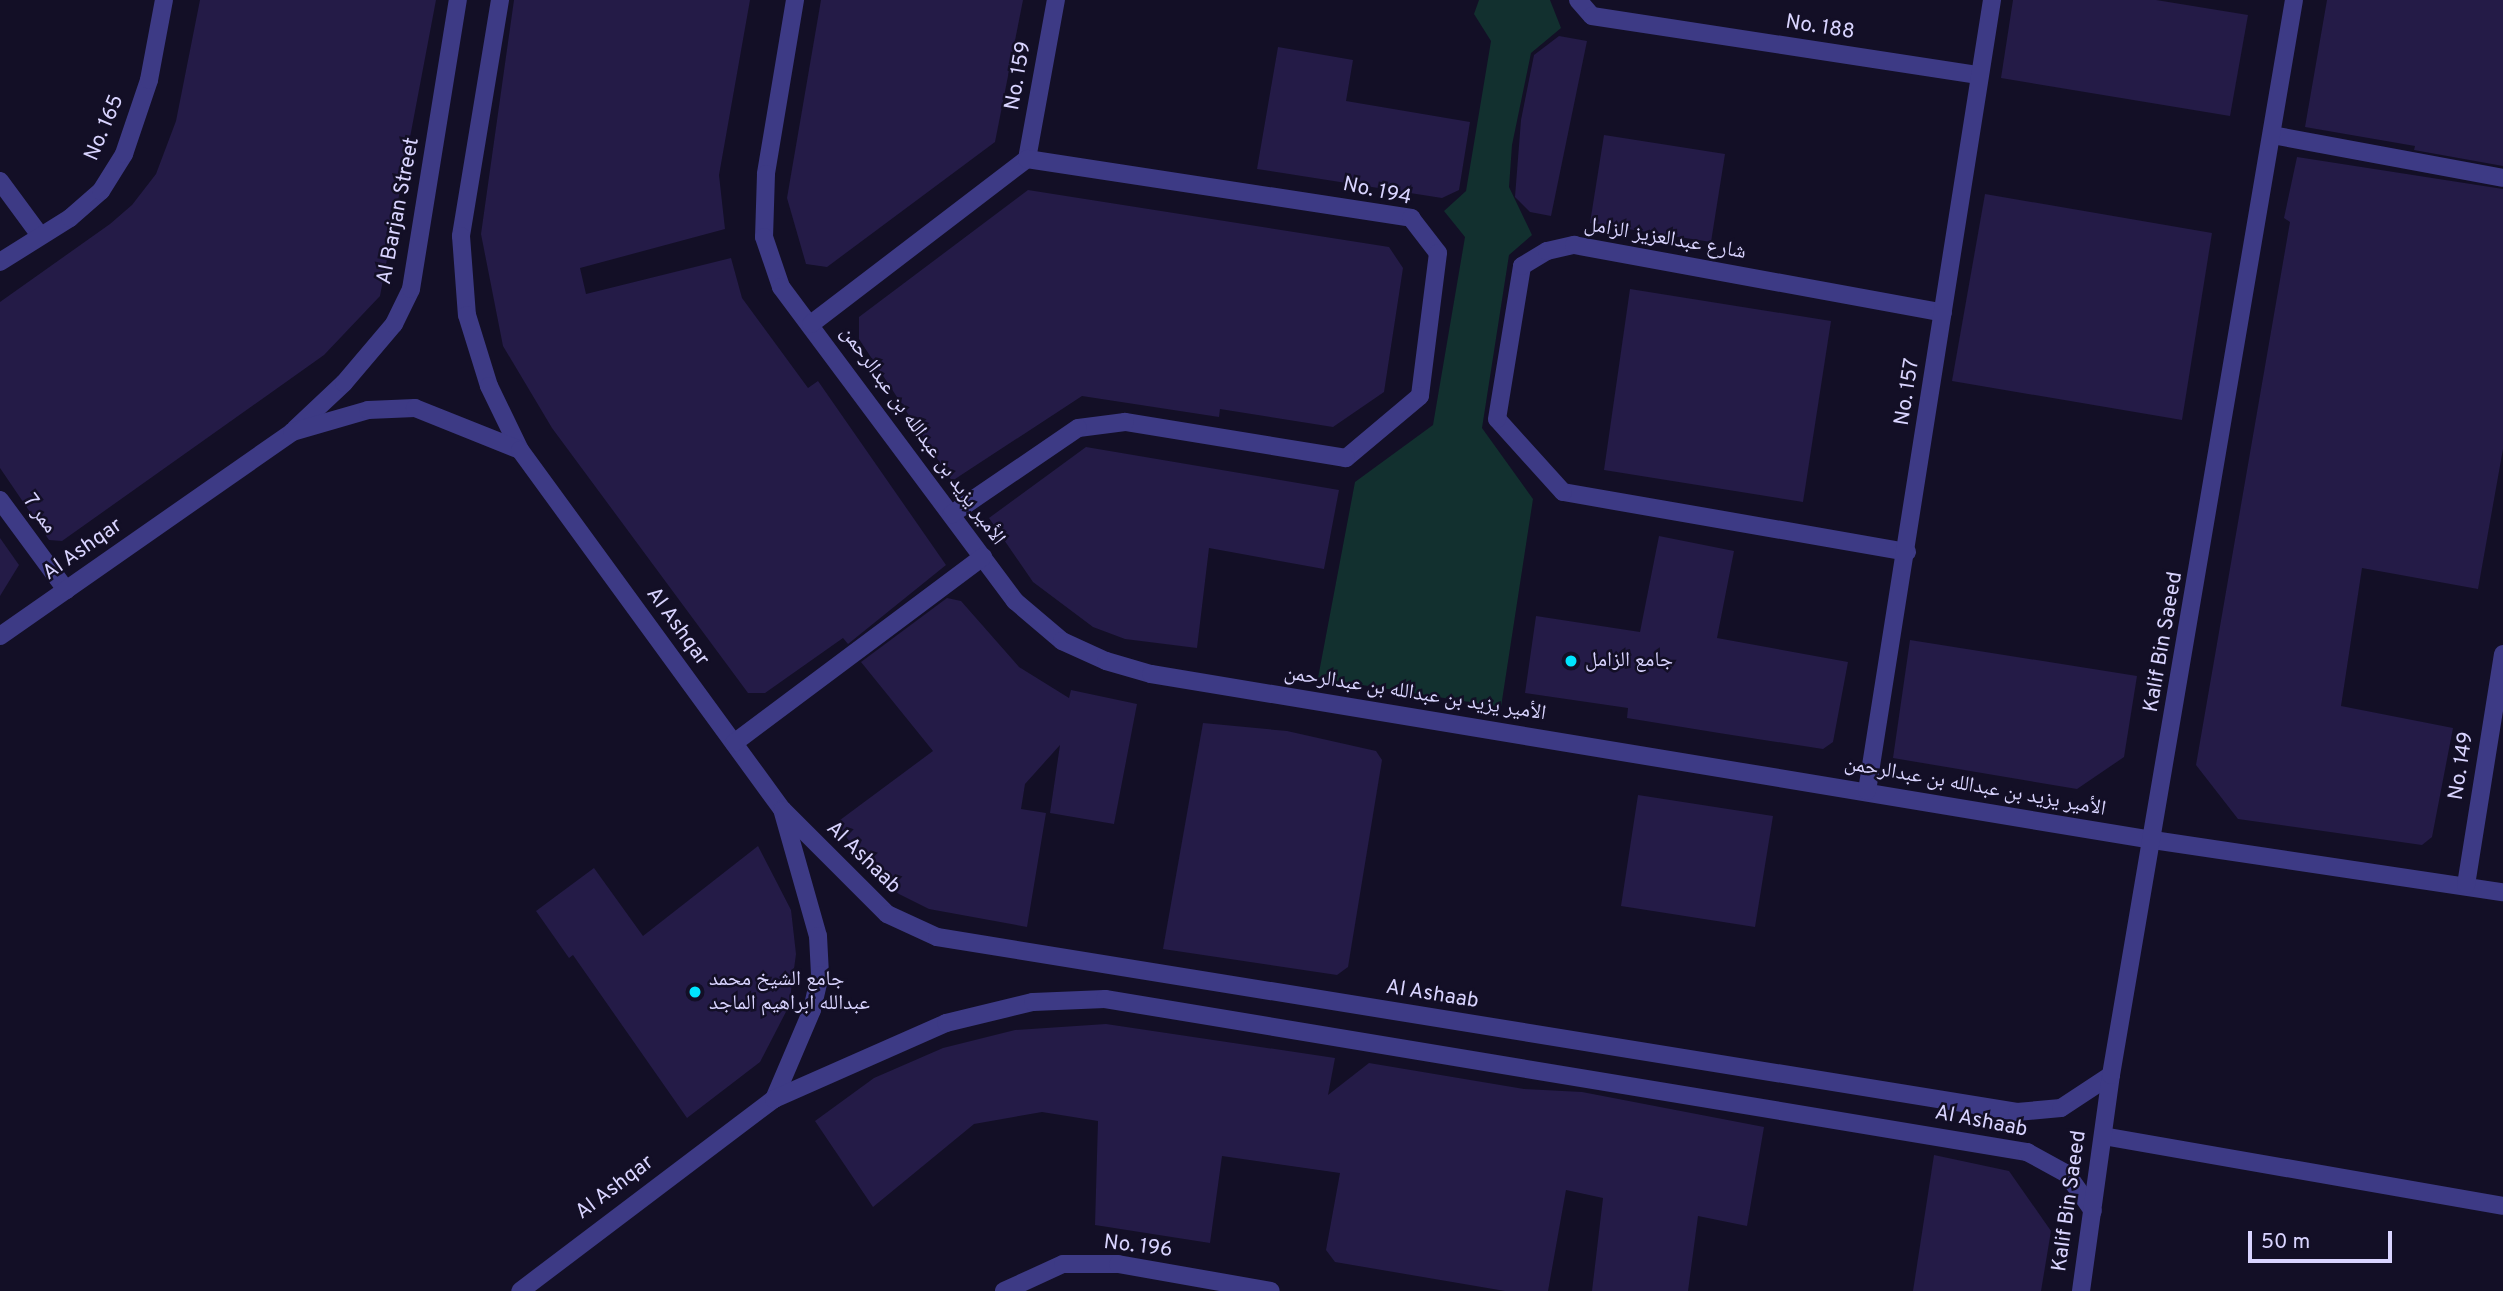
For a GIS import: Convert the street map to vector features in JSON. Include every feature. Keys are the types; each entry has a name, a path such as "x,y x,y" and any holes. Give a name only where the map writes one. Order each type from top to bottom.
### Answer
{"street":[{"name":"No. 165","path":"0,262 39,234 70,218 101,191 124,155 149,80 164,0"},
{"name":"Al Barjan Street","path":"292,432 344,383 394,324 411,289 458,0"},
{"path":"500,0 461,236 467,315 489,386 520,450"},
{"name":"الأمير يزيد بن عبدالله بن عبدالرحمن","path":"795,0 766,174 764,237 781,287 1015,601 1062,641 1106,662 1151,674 2153,840 2503,892"},
{"name":"No. 159","path":"1027,159 1056,0"},
{"name":"No. 188","path":"1578,0 1592,16 1979,75"},
{"name":"No. 157","path":"1867,791 1907,552 1992,0"},
{"name":"Kalif Bin Saeed","path":"2081,1291 2111,1075 2294,0"},
{"path":"2272,135 2503,178"},
{"path":"811,324 1027,159"},
{"name":"No. 194","path":"952,514 1078,428 1125,422 1346,458 1420,396 1438,253 1411,218 1027,159"},
{"path":"0,180 39,234"},
{"name":"شارع عبدالعزيز الزامل","path":"1907,552 1563,492 1497,419 1522,266 1547,251 1574,245 1943,313"},
{"name":"Al Ashqar","path":"0,636 292,432 368,410 415,408 520,450 782,809 818,936 820,975 812,1010 774,1099 520,1291"},
{"name":"ممر 7","path":"0,500 66,590"},
{"path":"733,743 983,557"},
{"name":"No. 149","path":"2466,885 2503,654"},
{"name":"Al Ashaab","path":"782,809 887,914 937,937 2017,1112 2061,1108 2111,1075"},
{"name":"Al Ashaab","path":"774,1099 946,1023 1033,1002 1105,999 2027,1152 2067,1174 2093,1211"},
{"path":"2103,1136 2503,1206"},
{"name":"No. 196","path":"1004,1291 1063,1264 1118,1264 1271,1291"}],"green space":[{"path":"1479,0 1550,0 1561,28 1531,53 1512,145 1509,187 1532,235 1509,255 1482,428 1533,499 1501,707 1318,678 1355,482 1433,425 1465,237 1444,211 1466,191 1491,41 1474,14"}],"building":[{"path":"200,0 436,0 380,296 324,355 62,541 49,540 0,468 0,302 110,224 132,205 156,174 176,121"},
{"path":"514,0 750,0 719,175 725,229 580,268 586,294 731,258 742,298 808,388 818,381 946,565 848,644 843,638 765,693 748,693 552,428 503,346 481,234"},
{"path":"821,0 1023,0 995,142 827,267 806,264 787,198"},
{"path":"2013,0 2156,0 2248,15 2230,116 2001,78"},
{"path":"2327,0 2503,0 2503,166 2414,150 2415,146 2305,127"},
{"path":"1559,36 1587,41 1551,216 1530,212 1515,197 1521,120 1534,55"},
{"path":"1278,47 1353,60 1346,101 1470,122 1459,190 1442,198 1257,169"},
{"path":"1604,135 1725,154 1711,242 1590,223"},
{"path":"2297,157 2503,189 2503,449 2478,589 2362,568 2341,706 2453,728 2432,837 2422,845 2238,819 2196,765 2290,222 2284,218"},
{"path":"1028,190 1389,247 1403,268 1384,392 1333,427 1220,409 1219,417 1082,396 952,481 859,339 859,317"},
{"path":"1985,194 2212,233 2182,420 1952,381"},
{"path":"1630,289 1831,321 1803,502 1604,470"},
{"path":"1086,447 1339,490 1324,569 1209,548 1197,648 1125,639 1093,627 1033,582 989,518"},
{"path":"1659,536 1734,551 1717,638 1848,662 1833,742 1823,749 1719,733 1627,718 1628,708 1525,693 1536,616 1640,632"},
{"path":"0,538 19,565 0,596"},
{"path":"947,598 961,601 1019,667 1069,698 1071,690 1137,704 1114,824 1050,813 1060,745 1025,784 1021,809 1046,813 1027,927 929,909 899,894 875,876 836,823 933,751 861,662"},
{"path":"1910,640 2137,676 2124,757 2077,789 1893,758"},
{"path":"1203,723 1287,731 1376,751 1382,760 1348,967 1337,975 1163,949"},
{"path":"1638,795 1773,816 1755,927 1621,906"},
{"name":"جامع الشيخ محمد عبدالله ابراهيم الماجد","path":"758,846 791,910 796,954 789,1006 760,1062 687,1118 573,955 569,958 536,911 594,868 643,936"},
{"path":"1106,1024 1335,1058 1328,1095 1369,1063 1524,1089 1582,1092 1764,1127 1747,1226 1698,1216 1688,1291 1592,1291 1603,1198 1566,1190 1548,1291 1505,1291 1335,1262 1326,1250 1340,1173 1222,1156 1210,1243 1095,1225 1098,1121 1042,1112 974,1124 873,1207 815,1121 874,1078 943,1048 1015,1030"},
{"path":"1934,1155 2009,1171 2051,1231 2041,1291 1913,1291"}],"place":[{"name":"جامع الزامل","path":"1571,661"},
{"name":"جامع الشيخ محمد عبدالله ابراهيم الماجد","path":"695,992"}]}
